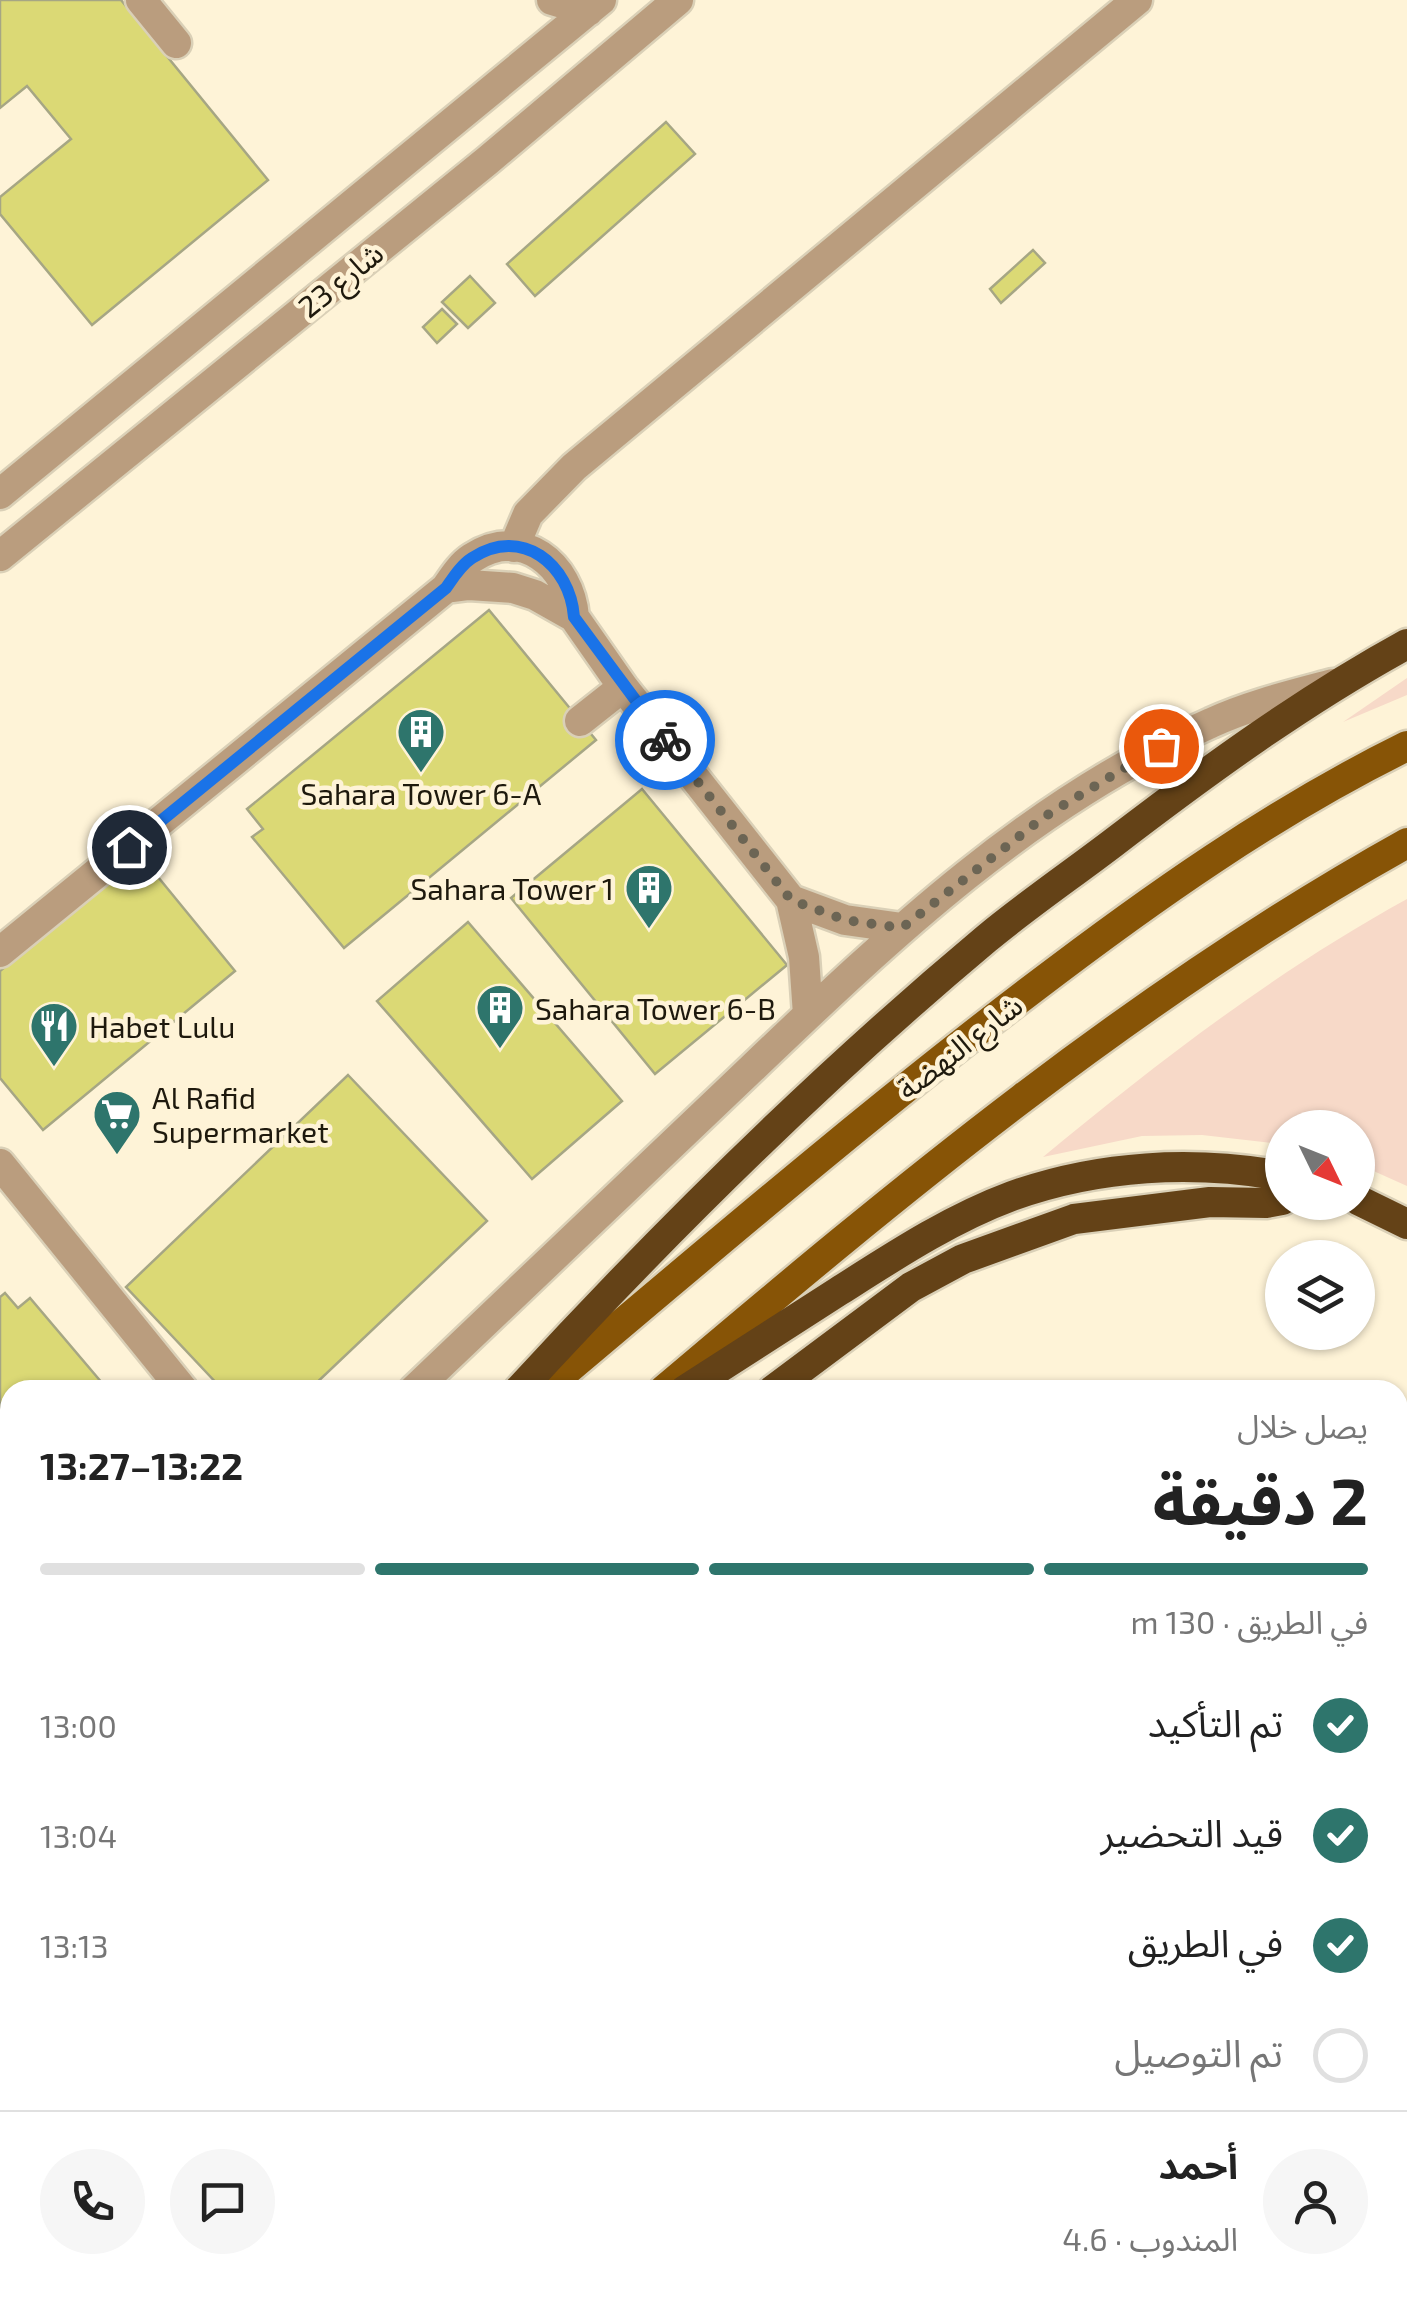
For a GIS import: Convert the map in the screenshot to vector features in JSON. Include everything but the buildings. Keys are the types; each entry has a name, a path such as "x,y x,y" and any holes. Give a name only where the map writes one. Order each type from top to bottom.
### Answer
{"highway":[{"path":"528,1380 606,1296 792,1112 988,938 1195,780 1336,683 1407,644"},
{"path":"701,1380 918,1242 1012,1196 1060,1182 1160,1166 1204,1166 1265,1174"},
{"path":"786,1380 910,1288 963,1259 1074,1220 1210,1202 1265,1200"},
{"path":"1375,1208 1407,1224"}],"main road":[{"name":"شارع النهضة","path":"555,1380 905,1088 1114,927 1244,838 1407,746"},
{"path":"676,1380 852,1230 1159,997 1333,884 1407,842"}],"street":[{"path":"141,0 176,43"},
{"path":"552,0 595,5"},
{"name":"شارع 23","path":"0,556 678,0"},
{"path":"514,547 528,514 574,467 1137,0"},
{"name":"شارع 23","path":"0,494 595,5"},
{"path":"0,952 446,588 470,558 491,549 514,547 534,552 552,563 566,580 574,617"},
{"path":"446,588 513,588 556,604 574,617 622,687 791,900 804,957 808,1014"},
{"path":"424,1380 808,1014 902,928 1003,847 1102,780 1211,722 1263,702 1336,683"},
{"path":"580,721 622,687"},
{"path":"791,900 845,920 902,928"},
{"path":"0,1164 175,1380"}],"shaded area":[{"path":"1407,678 1407,695 1343,722"},
{"path":"1407,899 1407,1186 1375,1172 1375,1110 1265,1110 1265,1142 1202,1135 1142,1136 1043,1157 1219,1019"}],"way so far":[{"path":"665,740 791,900 845,920 902,928 1044,817 1161,746"}],"place":[{"name":"Sahara Tower 6-A","path":"421,774"},
{"name":"Sahara Tower 1","path":"649,930"},
{"name":"Sahara Tower 6-B","path":"500,1050"},
{"name":"Habet Lulu","path":"54,1068"},
{"name":"Al Rafid Supermarket","path":"117,1156"}],"route":[{"path":"129,847 446,588 470,558 491,549 514,547 534,552 552,563 566,580 574,617 622,687 665,740"}]}
